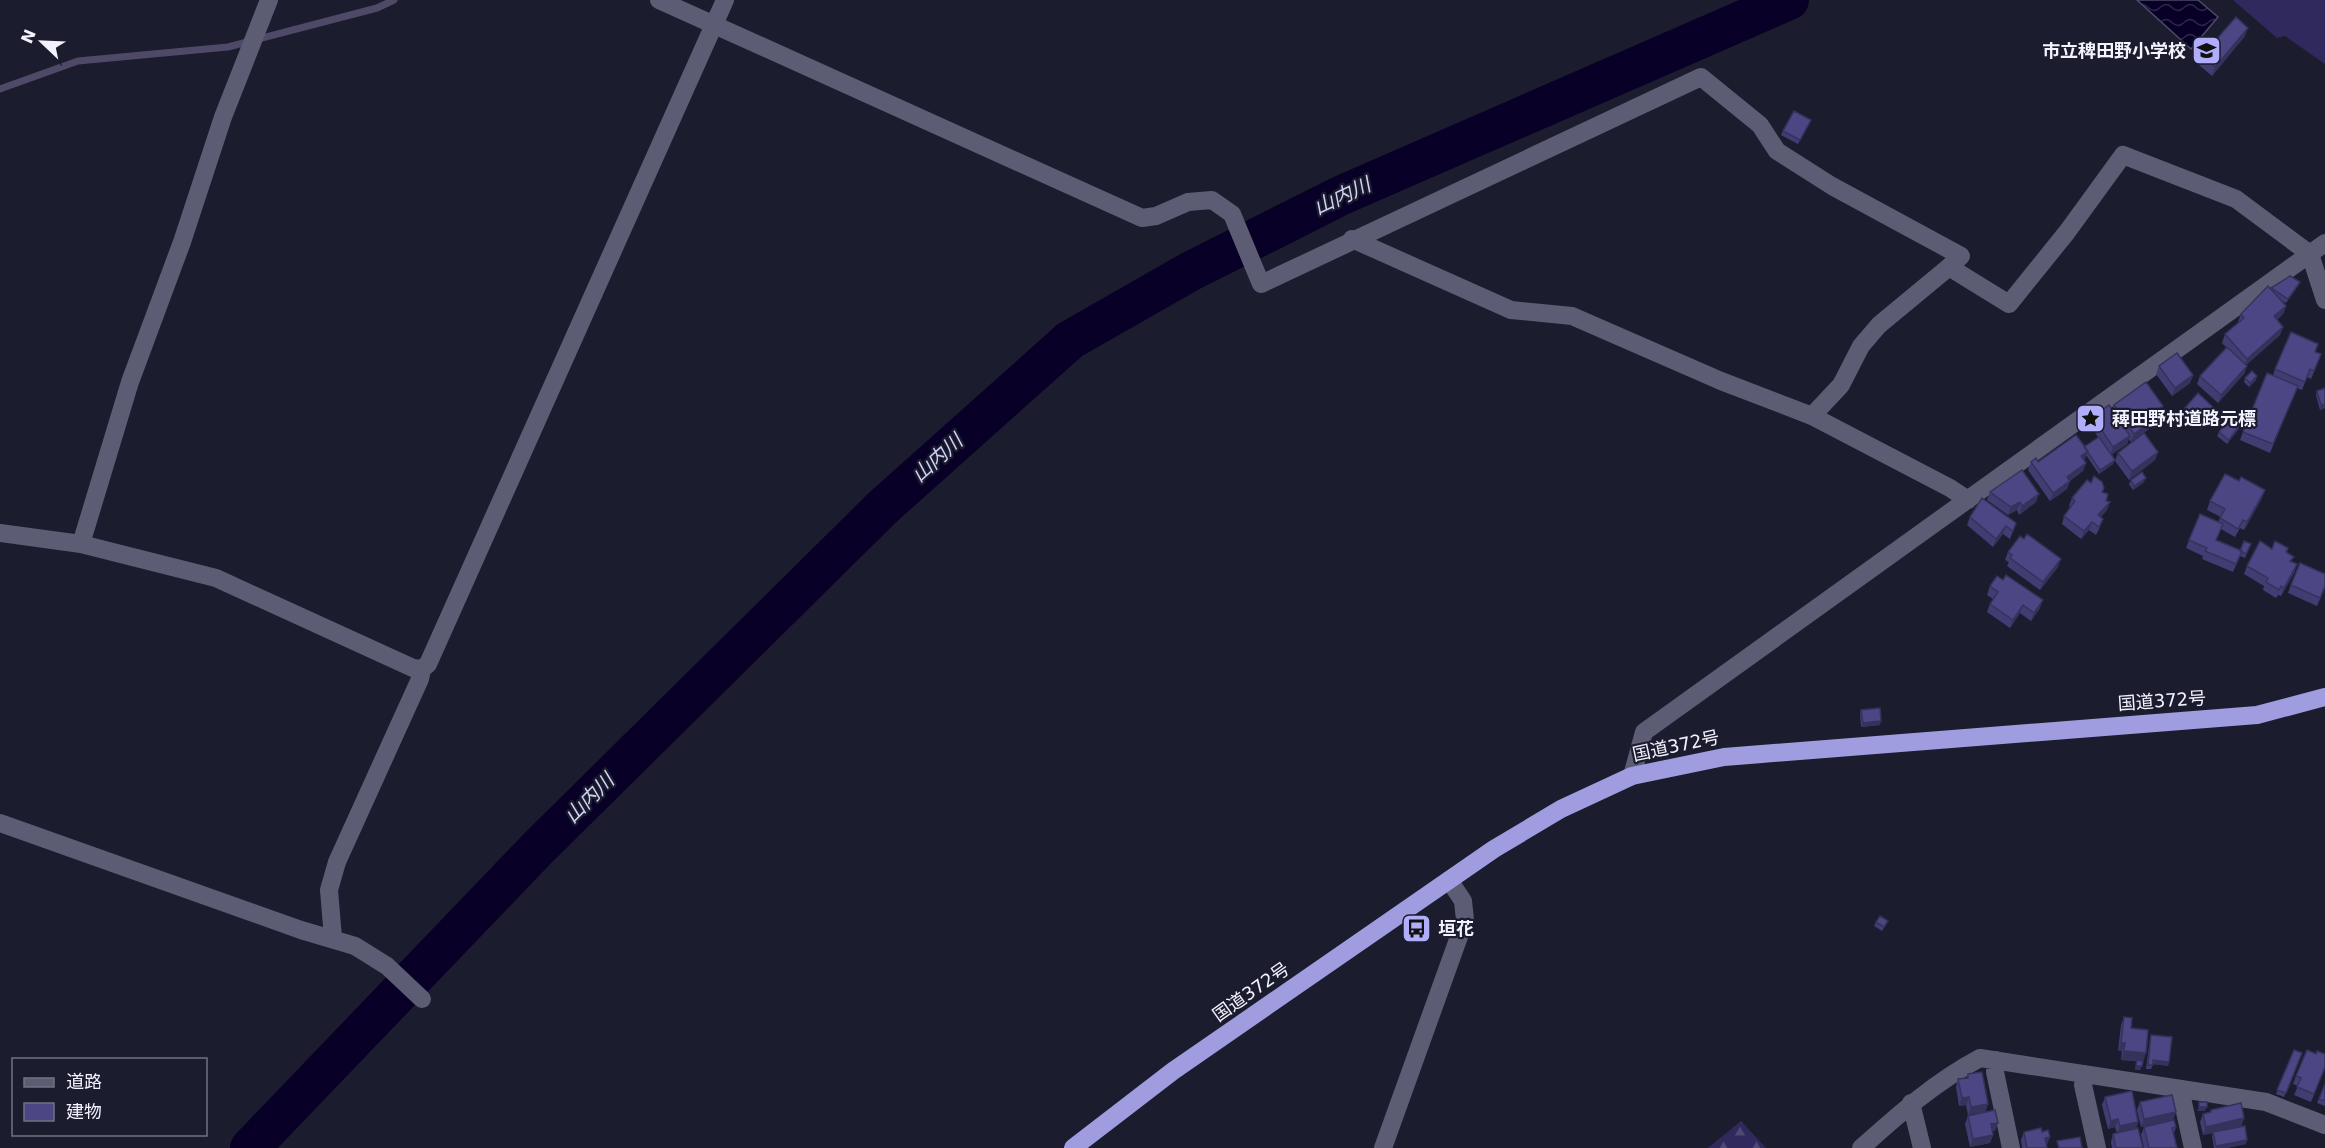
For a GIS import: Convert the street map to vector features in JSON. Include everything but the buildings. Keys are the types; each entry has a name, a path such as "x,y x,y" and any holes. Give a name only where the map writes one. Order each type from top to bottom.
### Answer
{"highway":[{"name":"国道372号","path":"1073,1148 1173,1071 1494,849 1561,809 1632,776 1724,757 2257,715 2325,697"}],"street":[{"path":"81,544 130,382 182,242 222,117 269,0"},
{"path":"659,0 1142,218 1156,216 1188,202 1212,201 1232,214 1261,284 1352,239 1701,77 1760,125 1777,151 1832,186 1961,256 1879,325 1861,346 1840,385 1812,416"},
{"path":"333,938 329,890 338,862 420,680 422,669 428,664 725,0"},
{"path":"1949,267 2009,304 2067,232 2123,155 2236,200 2310,254 2324,292"},
{"path":"1352,239 1511,310 1572,316 1721,381 1812,416 1968,500"},
{"path":"1632,776 1644,732 2325,243"},
{"path":"0,533 81,544 216,578 413,668 422,669"},
{"path":"0,823 301,930 355,946 387,966 422,999"},
{"path":"1383,1148 1465,920 1463,901 1449,880"},
{"path":"1861,1148 1911,1103 1950,1074 1980,1058 2266,1102 2325,1125"},
{"path":"1996,1060 1995,1072 2010,1148"},
{"path":"2085,1074 2083,1085 2097,1148"},
{"path":"2180,1089 2193,1148"},
{"path":"1911,1103 1922,1148"}],"green space":[{"path":"2233,0 2325,0 2325,64 2285,36 2277,38"},
{"path":"1741,1121 1766,1148 1708,1148"}],"water":[{"path":"2137,0 2198,0 2218,17 2191,49"}],"waterway":[{"path":"0,89 78,61 228,47 377,8 394,0"},
{"name":"山内川","path":"250,1148 538,848 882,508 1070,340 1191,271 1342,195 1789,0"}],"place":[{"name":"市立稗田野小学校","path":"2207,51"},
{"name":"薭田野村道路元標","path":"2091,419"},
{"name":"垣花","path":"1417,929"}]}
